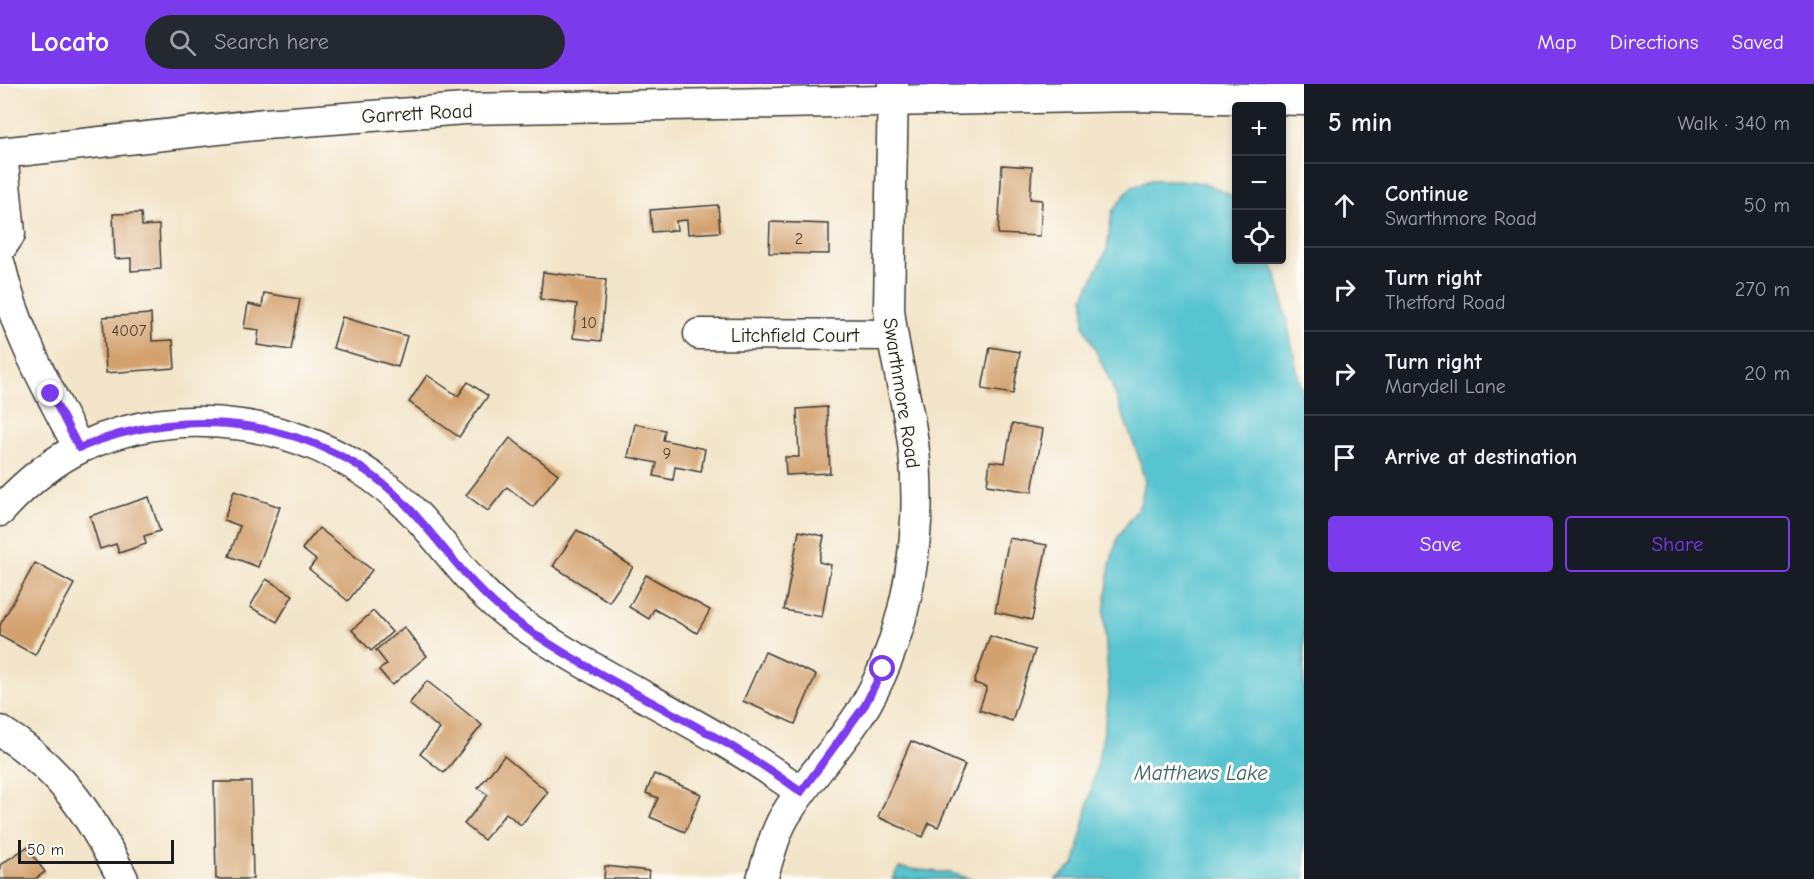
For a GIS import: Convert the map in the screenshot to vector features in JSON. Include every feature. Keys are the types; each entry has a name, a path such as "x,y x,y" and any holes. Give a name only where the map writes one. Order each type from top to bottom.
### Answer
{"street":[{"name":"Garrett Road","path":"1,153 275,123 414,112 892,93 1304,100"},
{"name":"Swarthmore Road","path":"762,879 786,813 865,705 893,642 906,593 913,543 915,480 913,443 891,335 888,278 892,93"},
{"path":"0,249 10,234 1,153"},
{"path":"0,265 21,333 79,448"},
{"name":"Litchfield Court","path":"699,334 891,335"},
{"path":"0,511 44,471 79,448 136,429 198,422 273,430 325,449 359,467 388,488 407,506 478,589 513,618 571,658 768,767 801,792"},
{"path":"0,731 35,755 78,799 99,831 123,879"}],"water":[{"name":"Matthews Lake","path":"1150,180 1175,180 1203,184 1232,197 1232,264 1272,264 1279,284 1304,402 1304,879 1056,879 1075,864 1103,737 1109,694 1104,614 1110,565 1118,537 1140,505 1145,482 1138,455 1111,383 1084,326 1084,297 1107,249 1112,212 1130,188"},
{"path":"899,868 951,873 971,879 892,879"}],"building":[{"path":"1002,165 1032,167 1030,199 1042,200 1040,236 998,234"},
{"path":"718,205 720,232 688,234 687,220 676,221 677,230 652,232 650,210"},
{"path":"141,213 142,226 159,225 161,269 131,271 131,258 115,259 113,214"},
{"path":"770,222 829,224 829,254 769,253"},
{"path":"543,272 606,280 601,341 573,338 577,304 540,299"},
{"path":"264,293 300,299 291,350 257,345 259,330 244,328 248,304 262,307"},
{"path":"151,314 152,341 173,340 175,368 106,373 103,317"},
{"path":"342,317 407,336 398,367 333,348"},
{"path":"990,347 1020,352 1013,394 982,389"},
{"path":"427,375 458,396 468,382 488,396 459,437 409,402"},
{"path":"827,407 830,473 786,475 785,457 799,457 797,409"},
{"path":"635,424 665,430 663,440 705,449 701,472 675,467 673,480 654,476 657,463 628,457"},
{"path":"1012,424 1043,429 1032,492 987,485 990,461 1005,463"},
{"path":"510,438 558,474 533,507 507,487 488,511 466,495"},
{"path":"234,491 280,507 258,567 229,556 240,526 224,520"},
{"path":"149,497 160,531 144,536 146,544 119,553 116,544 100,549 90,516"},
{"path":"319,528 372,570 348,601 309,569 316,560 302,549"},
{"path":"577,530 633,567 609,602 553,566"},
{"path":"799,531 824,536 819,562 831,565 822,617 784,610"},
{"path":"1009,538 1047,545 1032,620 995,612"},
{"path":"35,563 74,584 35,655 0,636 0,625"},
{"path":"646,575 710,610 697,633 654,609 649,619 629,607"},
{"path":"266,579 293,595 277,622 250,607"},
{"path":"373,611 392,632 371,651 352,630"},
{"path":"404,627 427,656 392,685 379,670 387,664 376,650"},
{"path":"990,636 1035,650 1012,721 979,710 987,687 974,683"},
{"path":"765,652 816,675 795,724 743,701"},
{"path":"427,681 482,725 444,773 420,754 440,729 409,704"},
{"path":"911,741 965,765 938,827 929,823 923,837 878,817"},
{"path":"504,756 548,792 521,825 506,813 484,840 464,824 488,795 478,788"},
{"path":"654,774 701,794 685,832 650,817 658,798 646,793"},
{"path":"214,782 251,782 253,879 216,879"},
{"path":"27,847 45,872 35,879 0,879 0,865"},
{"path":"605,866 649,871 648,879 604,879"}],"route":[{"path":"51,394 79,448 136,429 198,422 221,423 273,430 325,449 359,467 388,488 407,506 478,589 513,618 571,658 768,767 801,792 865,705 883,669"}]}
